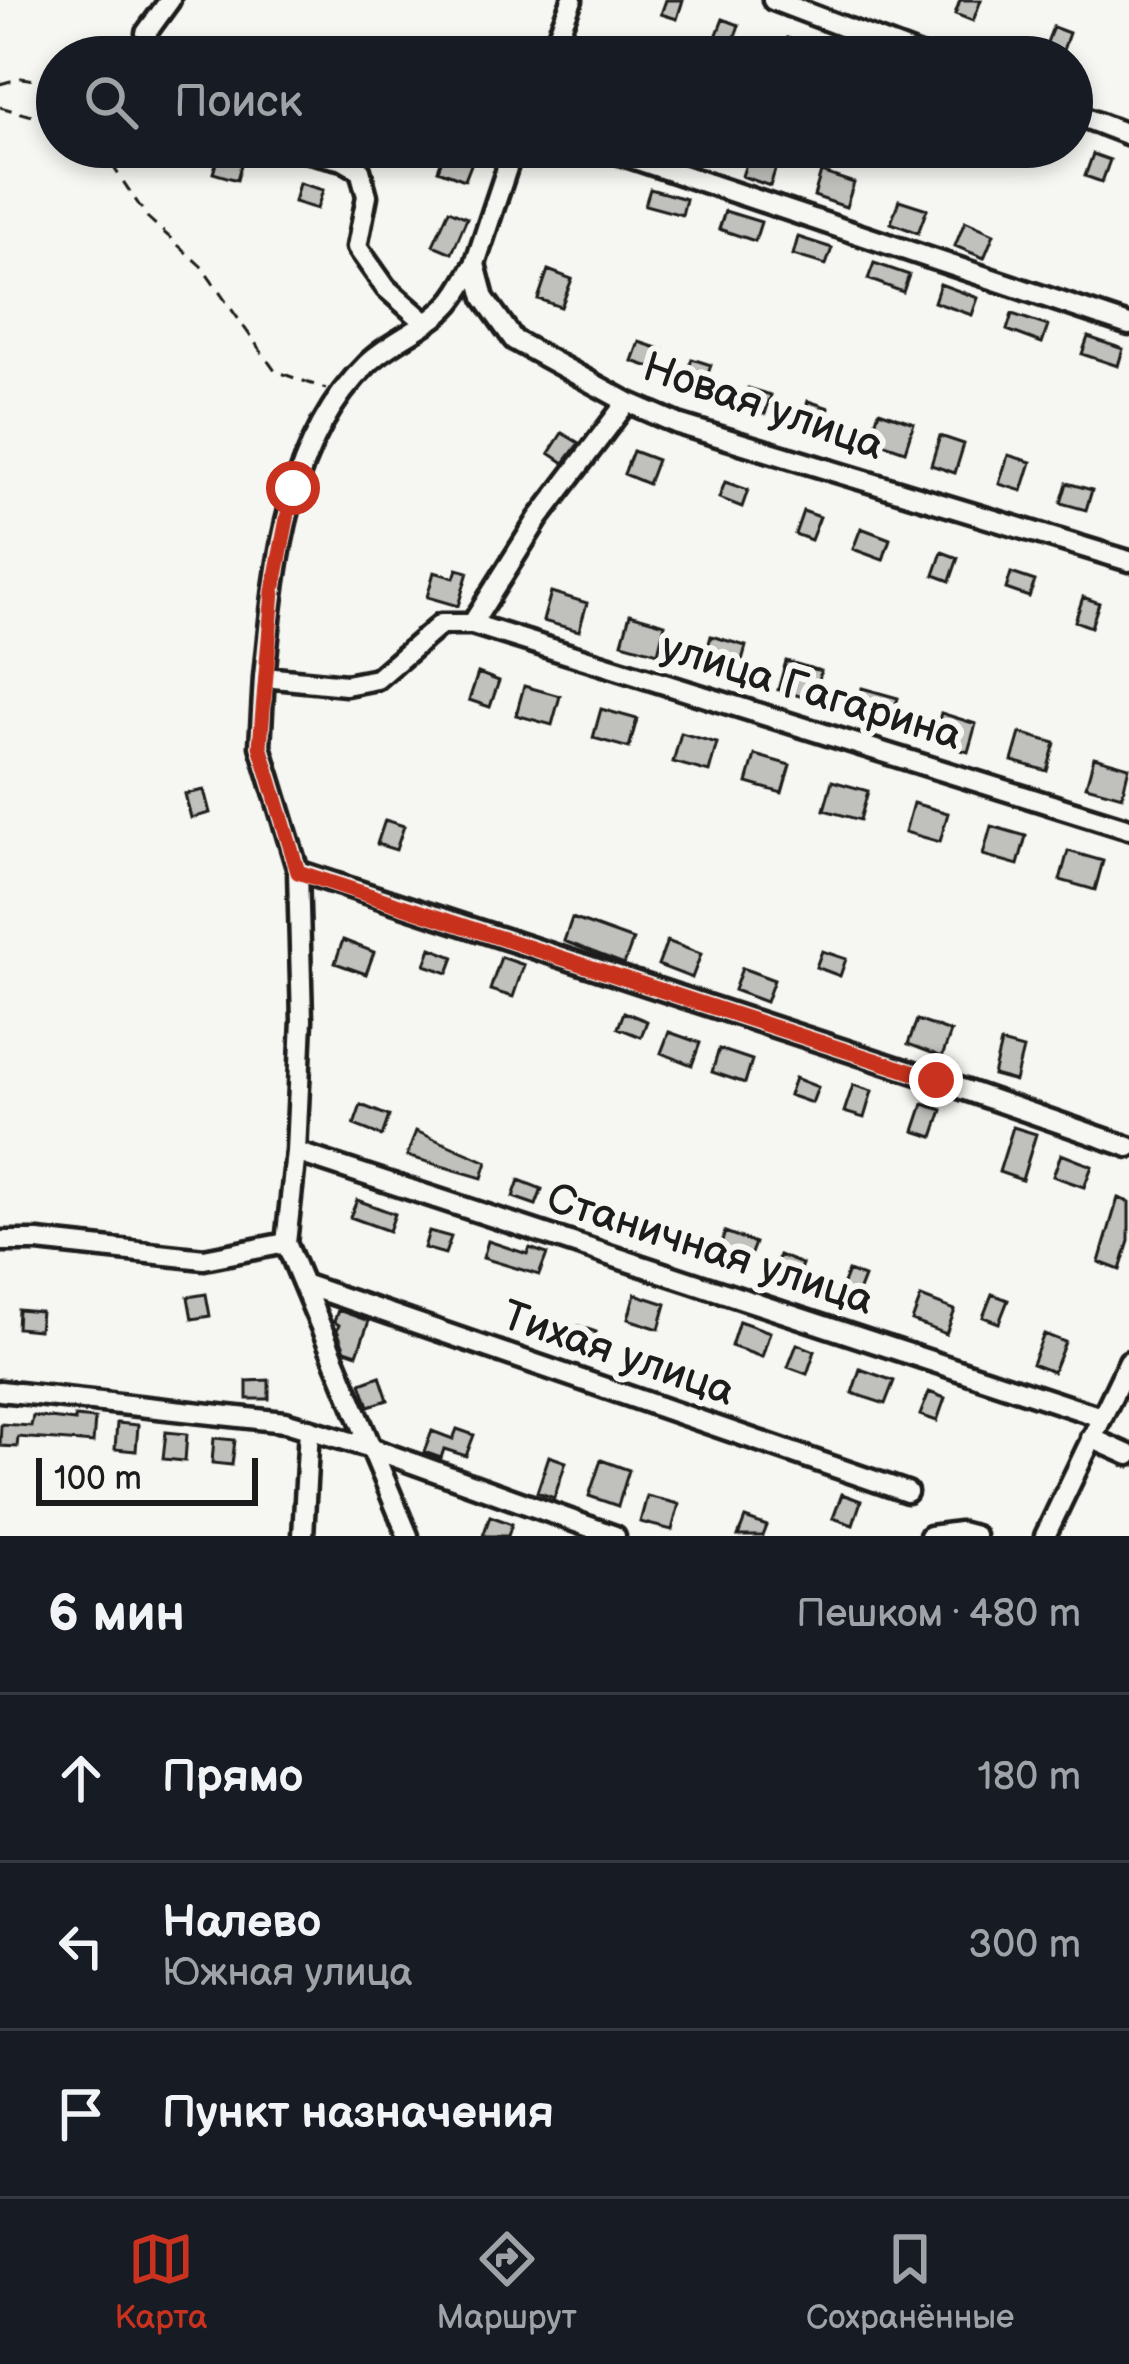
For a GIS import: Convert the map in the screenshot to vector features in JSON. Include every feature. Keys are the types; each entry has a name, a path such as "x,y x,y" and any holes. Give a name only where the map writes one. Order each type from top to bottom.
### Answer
{"street":[{"path":"146,33 170,0"},
{"path":"557,36 572,0"},
{"path":"773,0 868,36"},
{"path":"1093,121 1129,135"},
{"path":"357,168 367,196 357,247 386,288 426,323"},
{"path":"408,1536 286,1243 302,1020 298,872 260,746 264,677 273,591 293,488 328,415 368,363 450,303 475,264 507,168"},
{"path":"661,168 1129,326"},
{"name":"Новая улица","path":"475,264 484,298 514,340 627,402 678,424 1129,561"},
{"path":"264,677 346,685 377,679 441,624 472,623 538,519 627,402"},
{"name":"улица Гагарина","path":"472,623 1129,829"},
{"path":"298,872 1129,1147"},
{"name":"Станичная улица","path":"296,1152 1101,1417"},
{"path":"0,1241 204,1258 286,1243"},
{"name":"Тихая улица","path":"306,1285 907,1492"},
{"path":"1045,1536 1129,1361"},
{"path":"0,1391 285,1422 615,1536"},
{"path":"303,1536 309,1429"},
{"path":"1091,1438 1129,1455"},
{"path":"930,1536 960,1532 975,1536"}],"path":[{"path":"137,36 146,33"},
{"path":"0,84 21,78 36,80"},
{"path":"0,107 36,117"},
{"path":"114,168 147,217 201,266 275,371 344,393"}],"building":[{"path":"666,0 683,0 677,19 661,14"},
{"path":"960,0 981,0 973,21 955,14"},
{"path":"723,19 739,25 735,36 716,36"},
{"path":"1053,27 1069,33 1068,36 1049,36"},
{"path":"1093,154 1110,160 1102,182 1085,176 1093,168"},
{"path":"215,168 240,168 237,180 213,173"},
{"path":"439,168 470,168 465,180"},
{"path":"745,168 776,168 770,186 742,176"},
{"path":"821,172 854,183 846,207 814,196"},
{"path":"299,183 323,190 317,209 294,202"},
{"path":"650,189 686,199 682,215 645,205"},
{"path":"899,200 927,209 918,233 891,223"},
{"path":"449,210 467,218 452,253 433,245"},
{"path":"725,211 761,222 755,241 719,229"},
{"path":"965,221 994,234 984,258 955,246"},
{"path":"798,237 832,248 826,265 793,255"},
{"path":"874,263 909,275 903,292 868,279"},
{"path":"548,270 572,279 561,307 538,299"},
{"path":"940,284 978,298 972,315 934,302"},
{"path":"1012,314 1048,326 1042,343 1007,330"},
{"path":"1088,337 1123,349 1118,366 1082,354"},
{"path":"639,342 663,350 656,369 632,361"},
{"path":"692,359 711,365 703,388 684,382"},
{"path":"748,388 771,395 765,414 742,406"},
{"path":"808,401 829,408 823,425 803,418"},
{"path":"879,411 914,423 905,451 870,439"},
{"path":"562,433 579,443 564,463 549,453"},
{"path":"940,436 964,444 955,473 931,465"},
{"path":"633,451 657,460 648,484 624,474"},
{"path":"1008,455 1031,462 1022,491 999,484"},
{"path":"725,482 748,490 742,507 719,498"},
{"path":"1067,483 1092,490 1086,510 1061,503"},
{"path":"803,511 820,517 811,540 795,534"},
{"path":"861,528 890,539 883,560 853,549"},
{"path":"942,552 958,558 950,581 934,575"},
{"path":"457,569 468,572 458,606 427,597 434,572 454,578"},
{"path":"1011,573 1035,581 1029,597 1006,589"},
{"path":"551,592 587,603 579,631 543,621"},
{"path":"1083,597 1099,603 1091,627 1075,621"},
{"path":"630,614 665,624 658,653 622,643"},
{"path":"711,636 746,646 738,675 703,665"},
{"path":"786,661 821,671 814,700 778,690"},
{"path":"478,673 499,681 490,707 469,700"},
{"path":"524,686 560,696 552,725 516,715"},
{"path":"862,688 898,698 889,727 854,717"},
{"path":"601,709 637,719 629,748 593,738"},
{"path":"941,713 976,724 968,752 933,742"},
{"path":"681,733 717,743 709,772 673,762"},
{"path":"1020,733 1055,743 1047,771 1012,761"},
{"path":"755,755 790,765 782,793 747,783"},
{"path":"1094,757 1129,767 1122,796 1086,786"},
{"path":"832,781 868,791 860,820 824,810"},
{"path":"204,790 210,813 191,818 185,794"},
{"path":"913,803 948,813 940,842 905,832"},
{"path":"385,820 404,826 396,850 377,844"},
{"path":"991,826 1026,836 1018,865 983,855"},
{"path":"1068,851 1103,861 1095,890 1060,880"},
{"path":"572,918 633,940 624,964 564,941"},
{"path":"343,940 374,952 366,974 335,963"},
{"path":"667,941 701,954 692,978 658,965"},
{"path":"431,948 454,957 448,973 425,965"},
{"path":"822,951 846,959 840,976 816,967"},
{"path":"501,957 524,965 513,997 490,990"},
{"path":"742,968 774,980 766,1002 734,990"},
{"path":"624,1012 647,1021 641,1037 618,1028"},
{"path":"917,1020 951,1032 942,1057 908,1044"},
{"path":"669,1032 700,1043 692,1065 661,1053"},
{"path":"1001,1043 1023,1049 1015,1081 993,1075"},
{"path":"719,1049 752,1060 745,1083 712,1072"},
{"path":"795,1078 818,1087 812,1103 789,1095"},
{"path":"853,1085 872,1091 864,1118 844,1112"},
{"path":"923,1104 942,1110 933,1137 914,1131"},
{"path":"361,1105 389,1116 382,1136 354,1125"},
{"path":"1013,1127 1036,1134 1022,1180 999,1172"},
{"path":"416,1131 487,1162 482,1178 407,1156"},
{"path":"1061,1154 1092,1166 1084,1187 1053,1176"},
{"path":"519,1180 542,1189 536,1205 513,1197"},
{"path":"1118,1198 1129,1202 1129,1241 1120,1270 1099,1262"},
{"path":"357,1200 395,1214 389,1231 350,1217"},
{"path":"607,1203 636,1214 629,1234 600,1224"},
{"path":"429,1231 451,1237 445,1254 424,1248"},
{"path":"725,1232 755,1243 747,1264 718,1253"},
{"path":"488,1241 527,1254 530,1248 547,1254 539,1275 483,1258"},
{"path":"779,1255 802,1264 796,1280 773,1271"},
{"path":"848,1271 864,1277 855,1300 839,1294"},
{"path":"206,1294 210,1316 192,1319 188,1297"},
{"path":"635,1294 666,1304 659,1329 628,1319"},
{"path":"992,1294 1008,1300 999,1323 983,1317"},
{"path":"921,1297 955,1310 946,1334 912,1321"},
{"path":"18,1310 41,1312 39,1330 17,1328"},
{"path":"338,1310 369,1321 357,1354 345,1350 334,1322"},
{"path":"739,1321 770,1332 762,1357 731,1346"},
{"path":"579,1326 596,1332 589,1353 572,1347"},
{"path":"1044,1334 1065,1342 1053,1372 1032,1364"},
{"path":"797,1344 815,1351 807,1374 788,1367"},
{"path":"860,1369 894,1381 885,1404 852,1393"},
{"path":"380,1376 388,1400 369,1406 361,1383"},
{"path":"269,1380 269,1399 247,1399 247,1381"},
{"path":"929,1392 945,1398 937,1421 920,1415"},
{"path":"33,1416 95,1419 93,1443 18,1437 17,1447 0,1446 1,1424 31,1426"},
{"path":"117,1423 138,1425 136,1451 115,1449"},
{"path":"457,1429 474,1435 466,1456 444,1449 441,1458 424,1452 432,1431 453,1439"},
{"path":"166,1432 187,1434 185,1461 163,1459"},
{"path":"214,1438 235,1440 232,1465 212,1463"},
{"path":"549,1456 566,1462 554,1498 537,1492"},
{"path":"601,1460 629,1470 618,1506 589,1496"},
{"path":"842,1494 861,1501 853,1525 833,1518"},
{"path":"647,1496 679,1504 672,1530 640,1522"},
{"path":"490,1516 512,1524 508,1536 483,1536"},
{"path":"745,1518 767,1526 763,1536 738,1536"}],"route":[{"path":"293,488 273,591 260,746 298,872 936,1080"}]}
